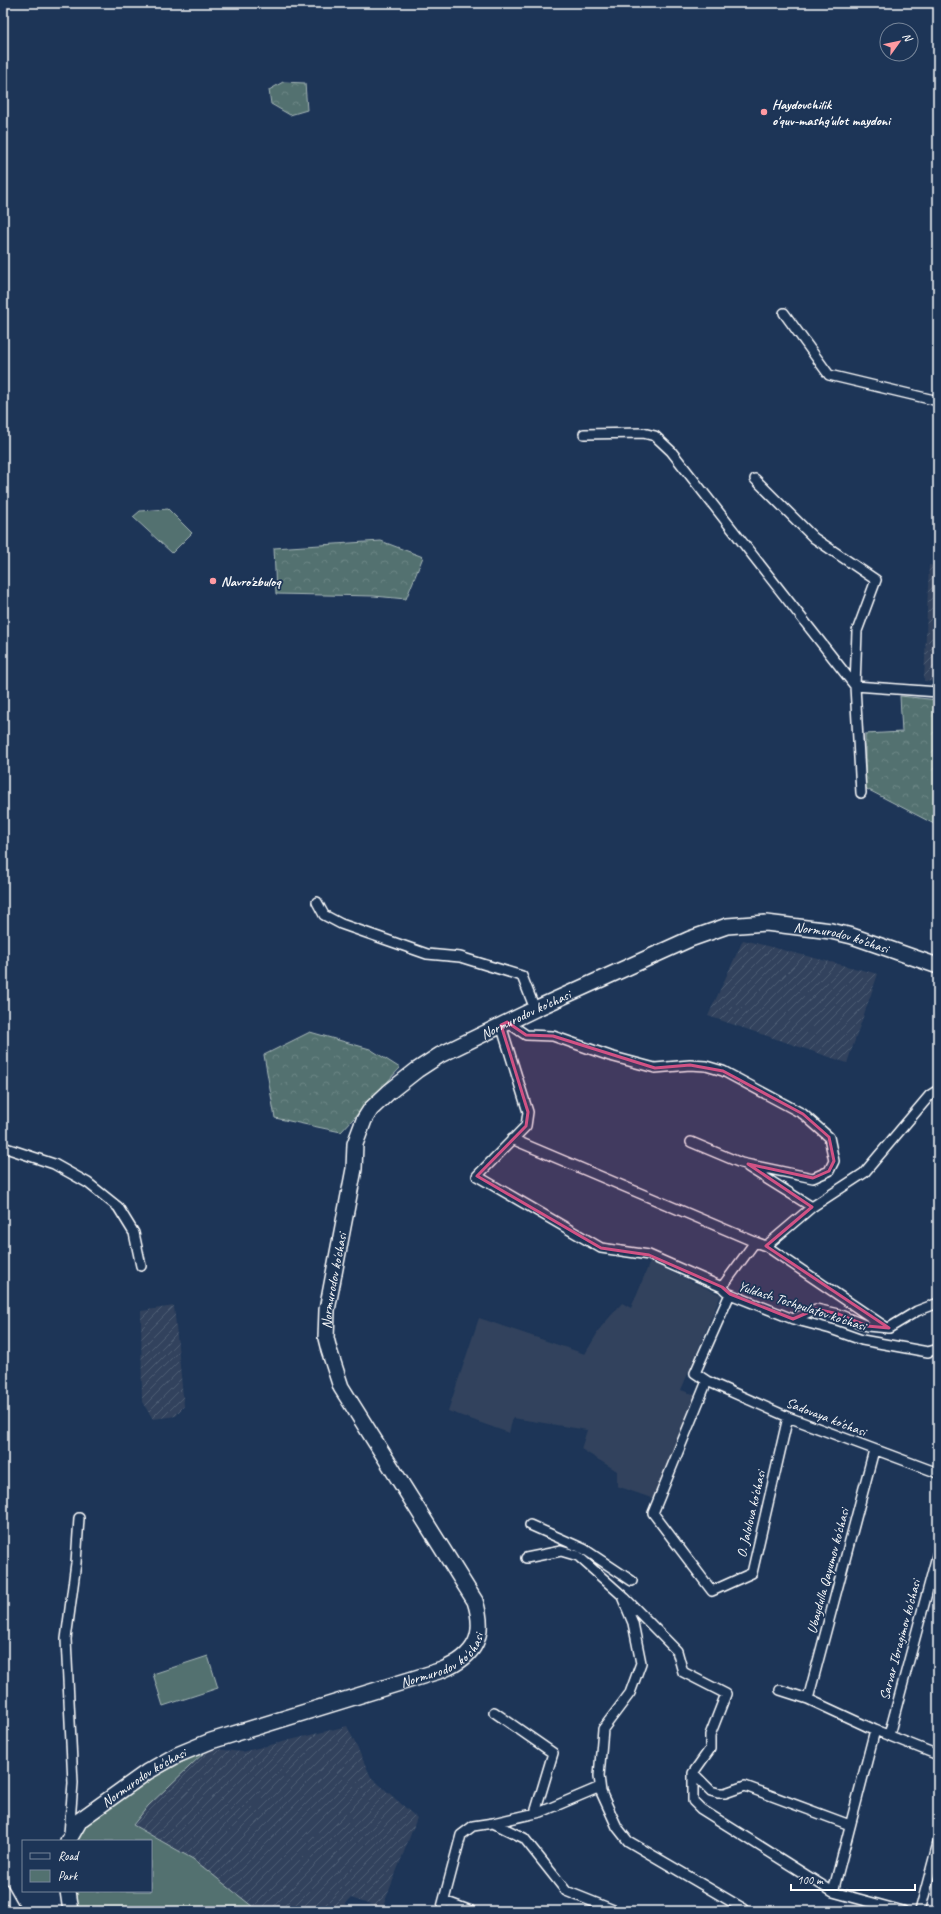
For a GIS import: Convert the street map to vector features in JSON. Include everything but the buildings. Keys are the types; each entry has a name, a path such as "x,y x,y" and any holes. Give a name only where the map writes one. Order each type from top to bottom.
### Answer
{"main road":[{"name":"Normurodov ko'chasi","path":"68,1840 80,1820 147,1772 177,1755 211,1740 442,1670 459,1661 476,1642 480,1633 480,1621 475,1601 342,1387 328,1350 326,1324 330,1286 354,1169 355,1144 364,1120 380,1100 416,1070 440,1055 535,1009 702,934 727,926 746,924 788,924 831,931 852,936 938,966"},
{"path":"68,1892 71,1911"}],"street":[{"path":"784,313 829,375 938,401"},
{"path":"584,434 643,434 655,436 671,451 855,686 938,692"},
{"path":"755,479 814,538 876,580 856,631 855,686 861,793"},
{"path":"317,902 324,915 341,924 427,954 460,957 522,976 535,1009"},
{"path":"504,1024 528,1112 526,1126 477,1176 601,1248 649,1255 722,1287 730,1294"},
{"path":"504,1024 526,1035 553,1036 610,1056 655,1068 690,1065 706,1066 724,1071 803,1114 828,1137 834,1161 829,1171 813,1178 742,1163"},
{"path":"766,1246 812,1207 864,1173 930,1095 938,1090"},
{"name":"Yuldash Toshpulatov ko'chasi","path":"512,1139 766,1246 889,1328"},
{"path":"691,1142 742,1163 812,1207"},
{"path":"3,1147 54,1164 88,1183 118,1207 134,1233 141,1266"},
{"path":"722,1287 755,1242"},
{"name":"Yuldash Toshpulatov ko'chasi","path":"707,1381 695,1373 730,1294 793,1319 831,1329 862,1340 928,1352 938,1349"},
{"path":"793,1319 816,1309 838,1314 867,1326 889,1328 917,1311 938,1303"},
{"name":"Sadovaya ko'chasi","path":"707,1381 788,1418 938,1473"},
{"name":"O. Jalolova ko'chasi","path":"707,1381 653,1513 712,1591 752,1573 788,1418"},
{"name":"Ubaydulla Qayumov ko'chasi","path":"808,1700 874,1450"},
{"path":"68,1840 73,1783 66,1639 76,1564 79,1518"},
{"path":"530,1525 584,1549 632,1581"},
{"path":"526,1558 561,1551 578,1556 621,1594 677,1651 683,1672 726,1694 710,1735 710,1749 693,1773 693,1801 701,1809 832,1892 903,1911"},
{"name":"Sarvar Ibragimov ko'chasi","path":"889,1735 938,1552"},
{"path":"621,1594 633,1623 641,1663 630,1693 603,1729 599,1776 601,1792 617,1827 628,1841 744,1910"},
{"path":"780,1690 808,1700 875,1730 938,1755"},
{"path":"494,1712 553,1753 536,1813"},
{"path":"832,1892 875,1730"},
{"path":"693,1773 711,1791 725,1793 744,1786 850,1825"},
{"path":"441,1911 461,1835 473,1826 536,1813 600,1787"},
{"path":"493,1823 524,1838 566,1891 616,1911"},
{"path":"920,1911 938,1843"},
{"path":"3,1888 16,1911"},
{"path":"444,1901 471,1911"}],"highlighted area":[{"path":"507,1022 526,1035 553,1036 655,1068 690,1065 723,1071 803,1114 829,1137 834,1161 829,1171 813,1178 748,1164 812,1207 766,1246 889,1328 867,1326 838,1314 816,1309 793,1319 730,1294 722,1287 649,1255 601,1248 477,1176 526,1126 528,1112 501,1025"}],"shaded area":[{"path":"929,565 938,566 938,682 924,681"},
{"path":"743,940 878,974 847,1063 708,1016"},
{"path":"650,1262 721,1295 681,1390 695,1395 654,1499 617,1486 617,1471 581,1449 587,1430 513,1418 509,1433 448,1411 479,1318 585,1354 601,1327 622,1303 631,1308"},
{"path":"174,1306 184,1406 176,1416 153,1419 142,1402 141,1311"},
{"path":"347,1726 371,1777 417,1818 382,1909 351,1898 339,1911 258,1911 193,1859 133,1825 148,1806 209,1748 242,1752"}],"green space":[{"path":"283,82 305,83 307,110 290,115 271,104 269,90"},
{"path":"168,509 192,533 172,553 133,517 140,511"},
{"path":"381,541 423,557 406,599 374,596 276,594 274,548"},
{"path":"900,696 938,700 938,826 865,788 865,734 902,732"},
{"path":"310,1032 370,1049 400,1068 341,1132 275,1118 264,1055"},
{"path":"208,1656 218,1688 163,1706 153,1674"},
{"path":"209,1748 148,1806 133,1825 193,1859 258,1911 75,1911 72,1892 152,1892 152,1840 75,1840 89,1821 143,1783"}],"place":[{"name":"Haydovchilik o'quv-mashg'ulot maydoni","path":"764,112"},
{"name":"Navro'zbuloq","path":"213,581"}]}
